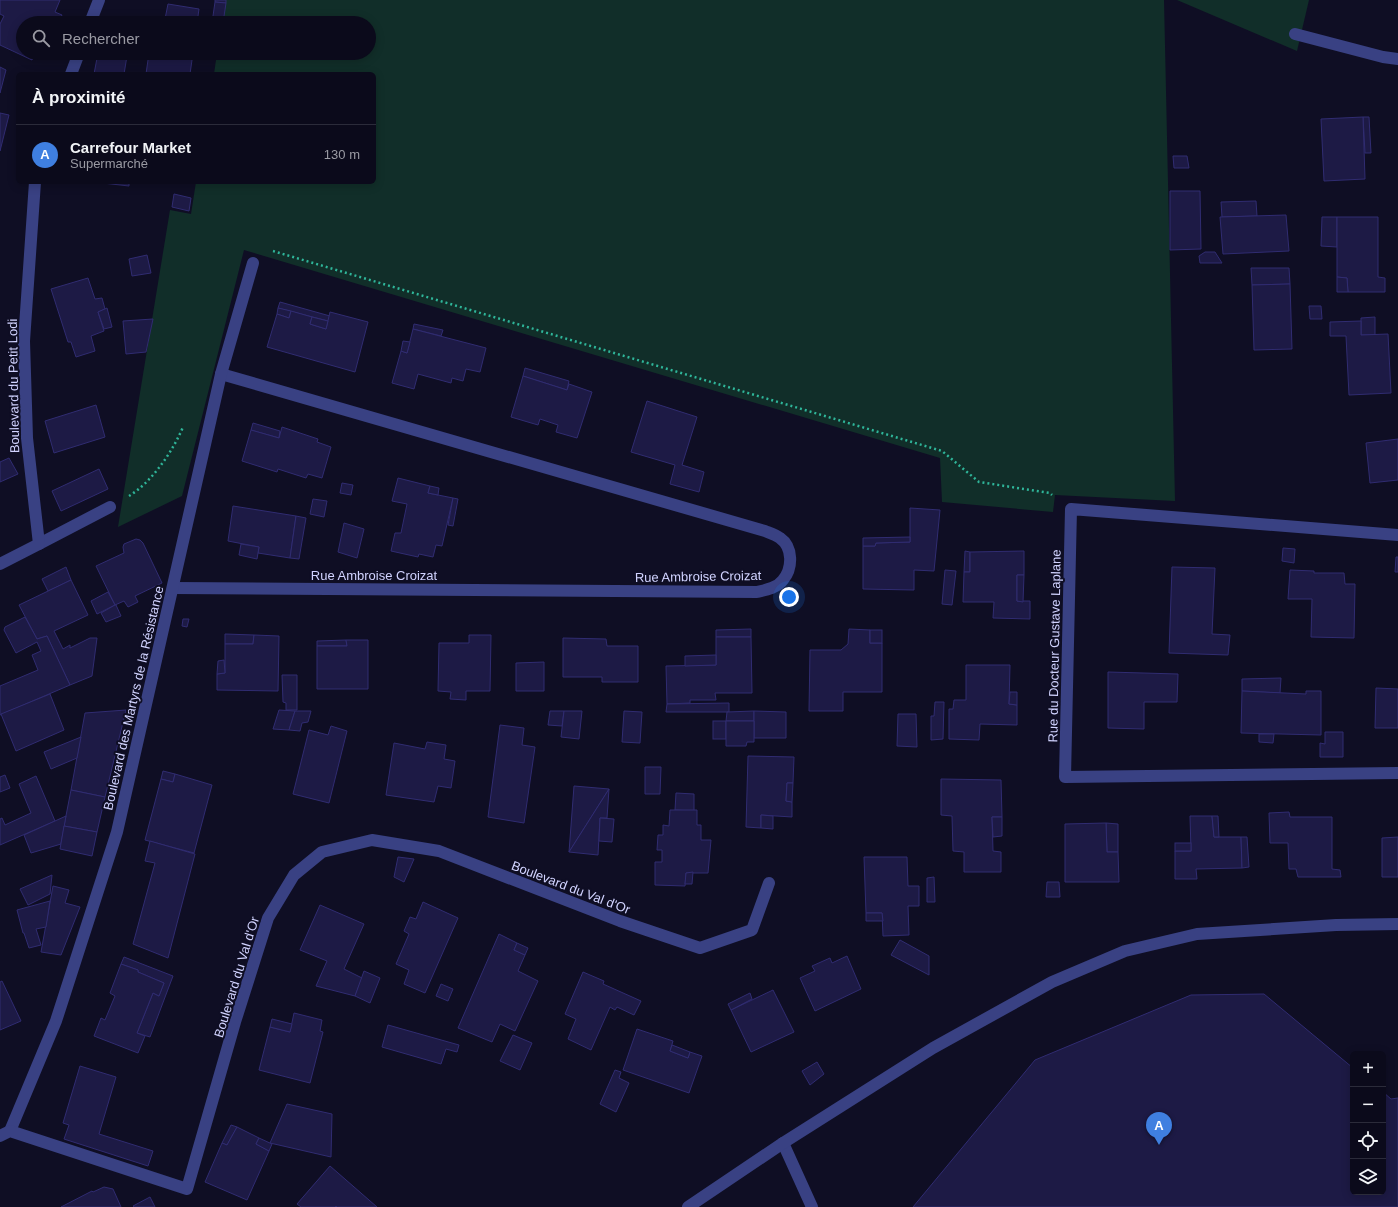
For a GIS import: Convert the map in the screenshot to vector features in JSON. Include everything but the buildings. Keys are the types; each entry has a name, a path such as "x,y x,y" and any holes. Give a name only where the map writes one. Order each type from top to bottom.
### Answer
{"street":[{"path":"93,16 99,0"},
{"path":"1295,34 1383,57 1398,59"},
{"path":"73,72 77,60"},
{"name":"Boulevard du Petit Lodi","path":"35,184 24,341 26,438 39,544"},
{"name":"Boulevard des Martyrs de la Résistance","path":"5,1133 56,1021 117,832 222,374 253,263"},
{"name":"Rue Ambroise Croizat","path":"173,588 757,592 771,589 783,581 789,569 790,558 788,547 780,538 765,531 222,374"},
{"path":"0,564 110,508"},
{"path":"1071,509 1398,535"},
{"name":"Rue du Docteur Gustave Laplane","path":"1071,509 1065,777 1398,773"},
{"name":"Boulevard du Val d'Or","path":"5,1133 187,1189 235,1022 268,918 294,875 322,852 372,840 439,851 620,921 700,948 752,930 769,883"},
{"path":"688,1207 783,1143 940,1045 1052,982 1125,951 1197,934 1336,925 1398,924"},
{"path":"783,1143 812,1207"}],"path":[{"path":"253,263 261,252 273,251 942,451 979,482 1050,493 1071,509"},
{"path":"110,508 133,494 156,472 177,443 186,421"}],"green space":[{"path":"226,0 1164,0 1175,501 1055,495 1053,512 942,502 940,458 244,250 182,496 118,527 170,210 191,214 196,184 376,184 376,72 214,72 216,60 376,60 376,16 223,16"},
{"path":"1177,0 1309,0 1297,51"}],"place":[{"name":"Carrefour Market","path":"1159,1145"}]}
